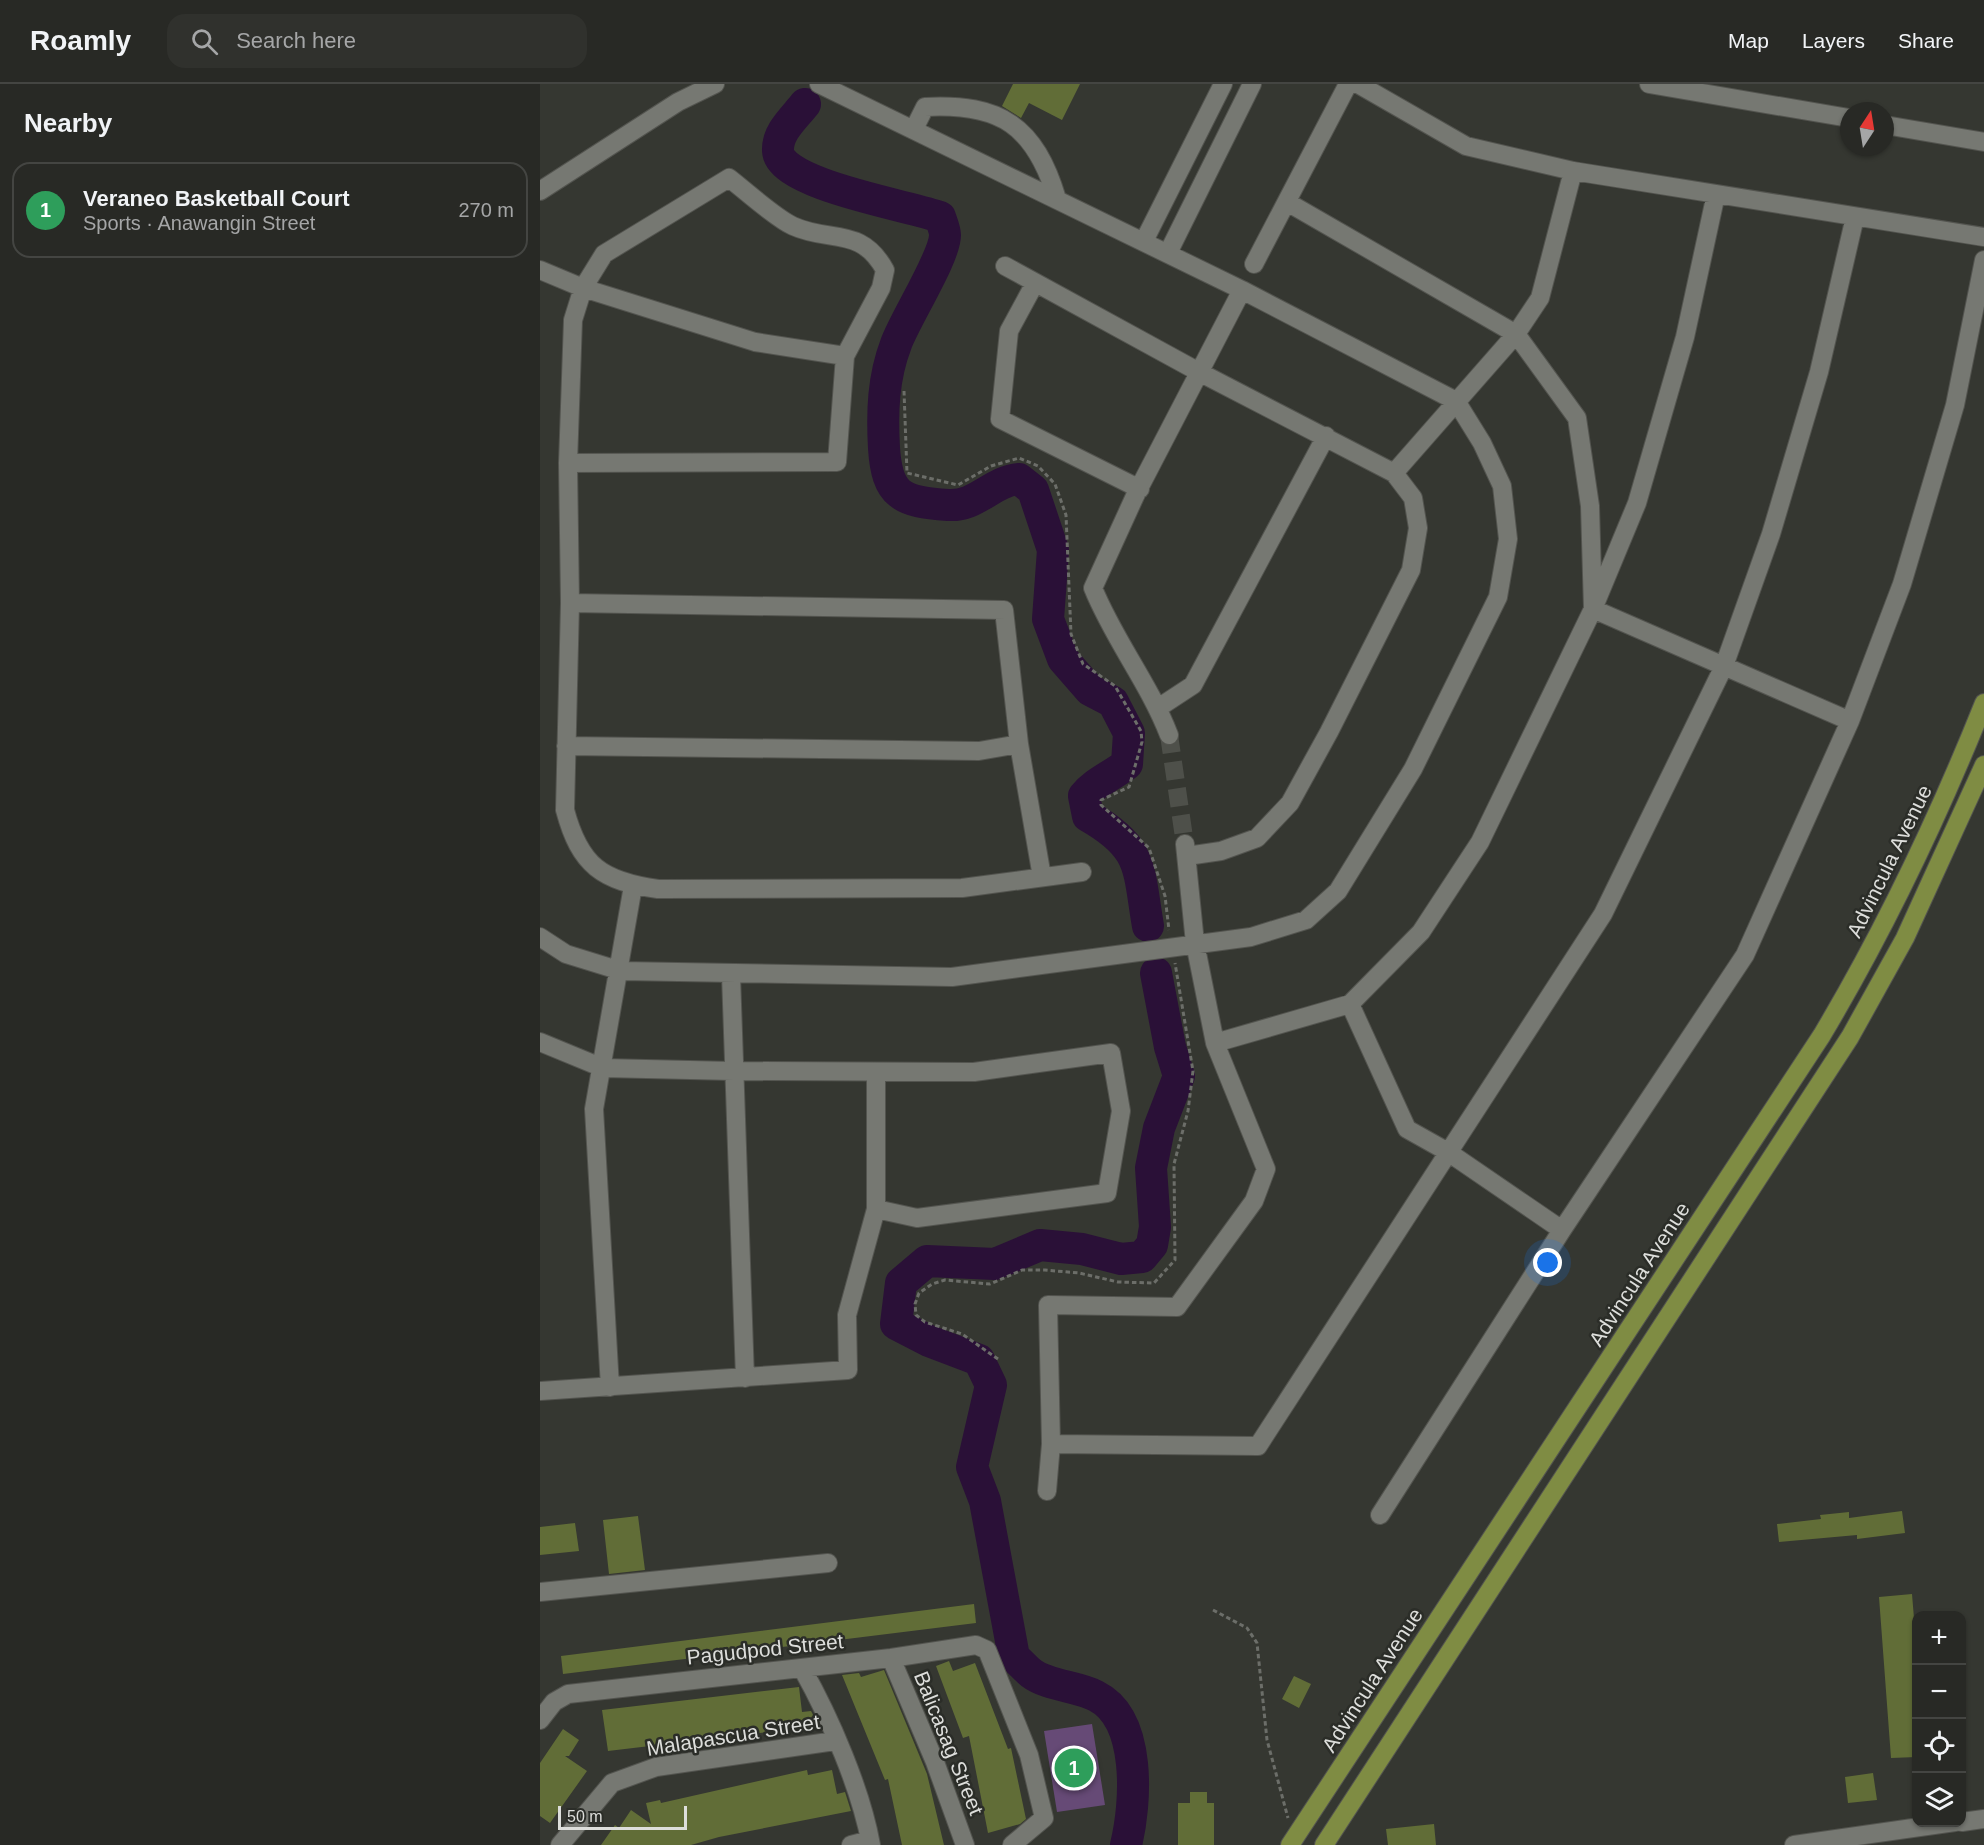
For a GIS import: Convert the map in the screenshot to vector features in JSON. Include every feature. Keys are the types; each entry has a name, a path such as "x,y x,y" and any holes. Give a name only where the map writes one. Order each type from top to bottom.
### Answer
{"main road":[{"name":"Advincula Avenue","path":"1293,1840 1512,1509 1843,1000 1892,910 1943,802 1984,703"},
{"path":"1324,1845 1826,1076 1874,997 1927,894 1984,765"},
{"path":"1512,1509 1533,1522"}],"street":[{"path":"540,191 678,102 714,84"},
{"path":"540,937 566,954 621,971 730,975 952,977 1251,937 1306,920 1338,891 1413,768 1498,597 1508,539 1502,486 1482,443 1456,401 1144,241 819,84"},
{"path":"1144,241 1223,84"},
{"path":"1168,253 1252,84"},
{"path":"1254,264 1348,84"},
{"path":"1358,84 1466,146 1573,171 1984,237"},
{"path":"1649,84 1840,116"},
{"path":"914,129 925,107 959,105 991,113 1018,128 1040,153 1057,199"},
{"path":"1894,126 1984,142"},
{"path":"1394,473 1516,334 1540,298 1573,171"},
{"path":"568,463 837,462 845,356 881,288 885,270 876,253 857,241 793,226 729,178 604,254 583,288 573,320 568,463 570,603 565,810 573,839 584,856 609,877 633,886 658,889 962,888 1082,872"},
{"path":"1215,1043 1350,1004 1421,932 1480,842 1593,609 1637,503 1685,337 1716,194"},
{"path":"1287,202 1516,334 1577,418 1590,506 1593,609"},
{"path":"1051,1444 1258,1446 1604,914 1724,666 1771,534 1819,372 1855,216"},
{"path":"1380,1515 1562,1230 1745,955 1850,721 1902,584 1955,405 1984,260"},
{"path":"1005,266 1199,372 1394,473 1413,498 1418,528 1411,570 1329,732 1290,802 1257,838 1221,852 1186,850 1195,943 1215,1043 1266,1169 1254,1202 1177,1307 1048,1305 1051,1444 1047,1491"},
{"path":"540,270 583,288 755,342 845,356"},
{"path":"1035,283 1009,331 1000,419 1140,489"},
{"path":"1169,735 1158,708 1104,616 1094,588 1140,489 1242,290"},
{"path":"1158,708 1193,685 1326,436"},
{"path":"570,603 1004,610 1019,744 1042,877"},
{"path":"1593,609 1850,721"},
{"path":"566,746 979,751 1019,744"},
{"path":"610,1387 594,1109 621,971 633,886"},
{"path":"730,975 745,1378"},
{"path":"1350,1004 1407,1129 1448,1152 1562,1230"},
{"path":"540,1042 603,1068 733,1071 974,1072 1111,1053 1121,1111 1107,1193 917,1218 876,1209"},
{"path":"540,1391 848,1370 847,1315 876,1209 876,1072"},
{"path":"540,1592 828,1563"},
{"name":"Pagudpod Street","path":"540,1720 554,1702 568,1694 982,1646 987,1650 1029,1755 1044,1818 1012,1845"},
{"name":"Balicasag Street","path":"891,1658 935,1762 965,1845"},
{"path":"802,1668 821,1701 864,1810 870,1843 851,1845"},
{"name":"Malapascua Street","path":"560,1845 612,1783 656,1767 835,1741"},
{"path":"1966,1821 1984,1819"},
{"path":"1794,1845 1920,1827"}],"path":[{"path":"904,391 907,473 958,485 990,466 1019,458 1038,466 1055,484 1066,515 1071,634 1083,664 1115,686 1142,731 1142,742 1129,787 1101,800 1101,805 1149,848 1165,896 1193,1071 1188,1111 1174,1164 1175,1260 1154,1283 1118,1282 1079,1273 1022,1270 990,1284 945,1280 932,1284 920,1293 915,1304 916,1315 925,1322 962,1334 998,1359"},
{"path":"1213,1610 1247,1628 1257,1642 1267,1740 1293,1840"}],"shaded area":[{"path":"1092,1724 1105,1805 1057,1812 1044,1731"}],"building":[{"path":"1013,84 1080,84 1062,120 1029,103 1021,118 1002,106"},
{"path":"1902,1511 1905,1533 1857,1539 1857,1535 1779,1542 1777,1524 1821,1519 1820,1515 1849,1512 1849,1518"},
{"path":"638,1516 645,1570 609,1574 603,1520"},
{"path":"575,1523 579,1551 540,1555 540,1527"},
{"path":"1912,1594 1912,1757 1891,1758 1879,1597"},
{"path":"974,1604 976,1623 563,1674 561,1656"},
{"path":"949,1661 953,1671 975,1663 1008,1749 1011,1748 1026,1819 1020,1824 988,1833 969,1736 963,1738 936,1666"},
{"path":"884,1670 927,1774 944,1845 902,1845 888,1779 885,1780 842,1675 859,1673 861,1677"},
{"path":"1294,1676 1311,1684 1299,1708 1282,1699"},
{"path":"799,1687 802,1712 811,1711 819,1726 608,1751 602,1710"},
{"path":"563,1729 579,1740 569,1756 565,1756 587,1771 550,1823 540,1816 540,1763"},
{"path":"807,1770 808,1775 832,1770 837,1794 845,1792 851,1811 719,1837 691,1845 601,1845 615,1825 619,1828 631,1810 651,1824 646,1803 660,1800 661,1803"},
{"path":"1873,1773 1877,1800 1848,1803 1845,1777"},
{"path":"1190,1792 1207,1792 1207,1803 1214,1803 1214,1845 1178,1845 1178,1803 1190,1803"},
{"path":"1434,1824 1436,1845 1388,1845 1386,1829"}],"waterway":[{"path":"805,104 780,138 778,151 784,163 800,174 822,184 940,217 945,233 939,258 901,333 888,370 883,421 884,448 889,476 893,486 900,493 908,498 932,504 958,505 1001,484 1019,479 1033,490 1053,550 1048,619 1063,659 1090,690 1113,702 1129,733 1127,764 1093,787 1084,796 1088,816 1120,839 1135,861 1148,926"},
{"path":"1126,1845 1133,1786 1132,1764 1122,1723 1111,1707 1096,1696 1038,1677 1014,1657 985,1501 972,1467 991,1385 979,1360 929,1341 896,1324 901,1283 927,1261 995,1264 1040,1245 1082,1249 1121,1259 1142,1257 1152,1245 1155,1227 1151,1168 1159,1128 1179,1076 1170,1047 1156,973"}],"tunnel":[{"path":"1169,735 1185,844"}],"place":[{"name":"Veraneo Basketball Court","path":"1074,1768"}]}
